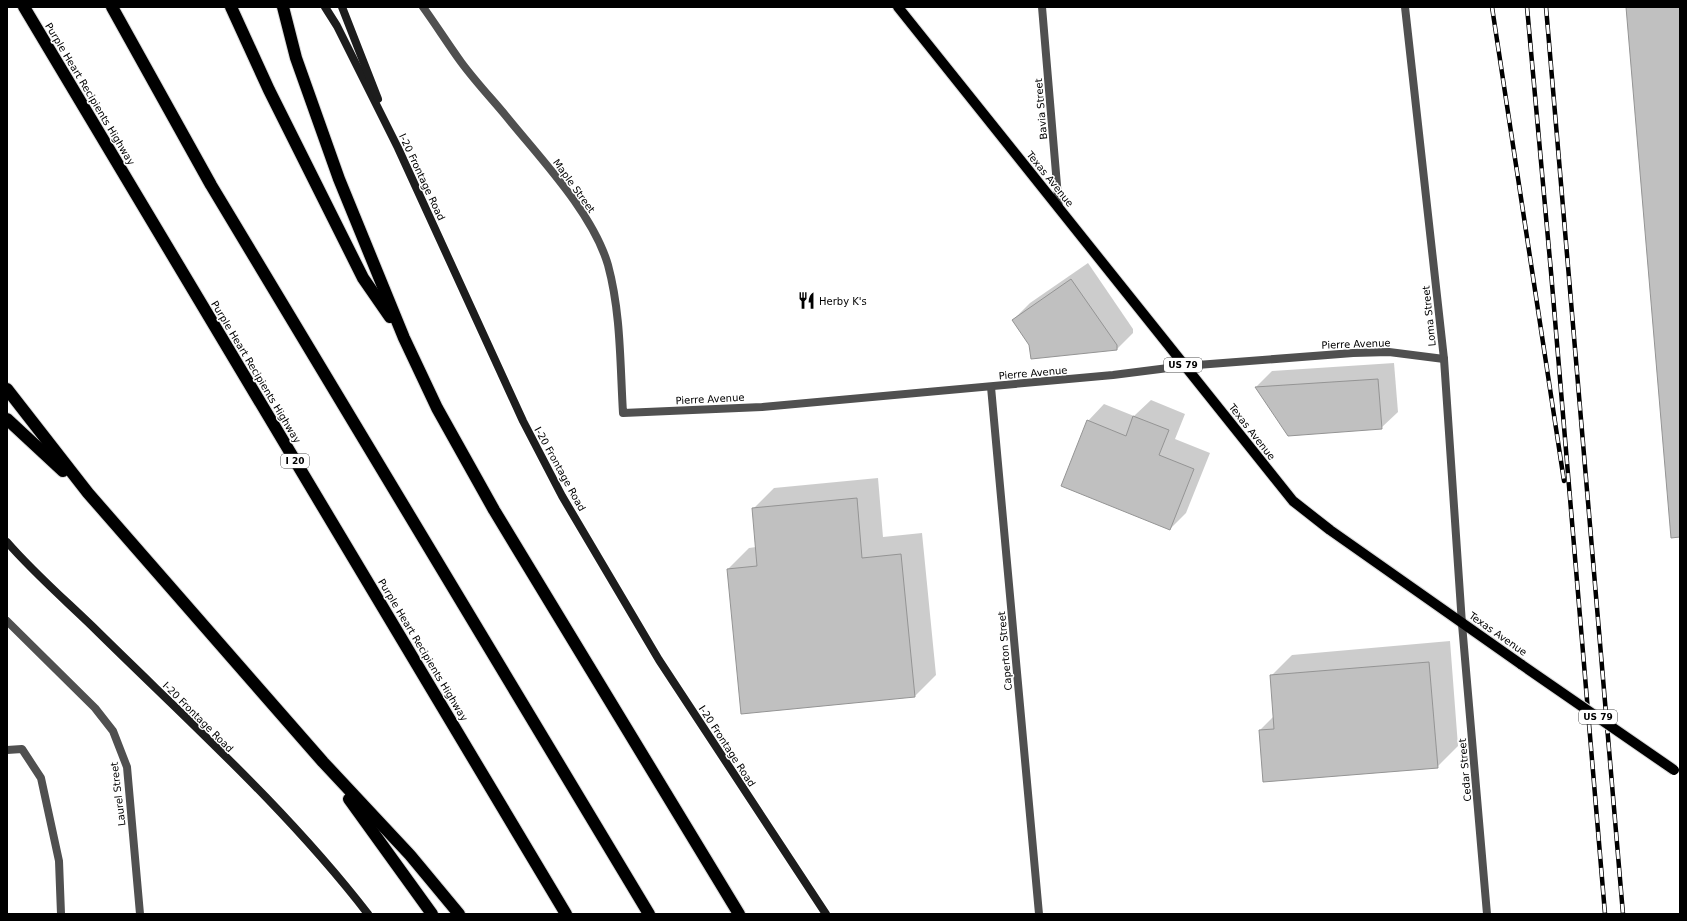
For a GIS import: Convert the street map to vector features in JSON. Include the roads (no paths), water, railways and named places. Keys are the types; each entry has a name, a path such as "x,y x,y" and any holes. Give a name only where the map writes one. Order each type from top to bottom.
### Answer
{"highway":[{"name":"Purple Heart Recipients Highway","path":"24,7 566,914"},
{"path":"112,7 220,199 649,914"},
{"path":"231,7 272,97 363,278 404,338"},
{"path":"283,7 296,58 339,179 404,338 437,408 494,510 739,914"},
{"path":"7,389 88,493 323,762 410,855 459,914"},
{"path":"7,419 88,493"},
{"path":"323,762 386,852 432,914"}],"main road":[{"name":"I-20 Frontage Road","path":"325,7 337,26 398,148 523,421 562,496 659,660 826,914"},
{"path":"342,7 398,148"},
{"name":"Texas Avenue","path":"898,7 1293,501 1325,527 1462,624 1677,772"},
{"name":"I-20 Frontage Road","path":"7,542 241,773 302,836 368,914"}],"street":[{"name":"Maple Street","path":"423,7 461,62 546,165 583,213 599,243 608,264 614,292 623,413"},
{"name":"Bavia Street","path":"1042,7 1059,209"},
{"name":"Loma Street","path":"1405,7 1444,359 1462,624"},
{"name":"Pierre Avenue","path":"623,413 762,406 991,387 1113,375 1184,366 1373,352 1389,352 1444,359"},
{"name":"Caperton Street","path":"991,387 1039,914"},
{"name":"Laurel Street","path":"7,621 95,708 113,731 127,767 140,914"},
{"name":"Cedar Street","path":"1462,624 1487,914"},
{"path":"7,750 22,749 41,778 59,862 61,914"}],"railway":[{"path":"1492,7 1564,481"},
{"path":"1527,7 1551,272 1605,914"},
{"path":"1546,7 1623,914"}],"place":[{"name":"Herby K's","path":"806,301"}]}
